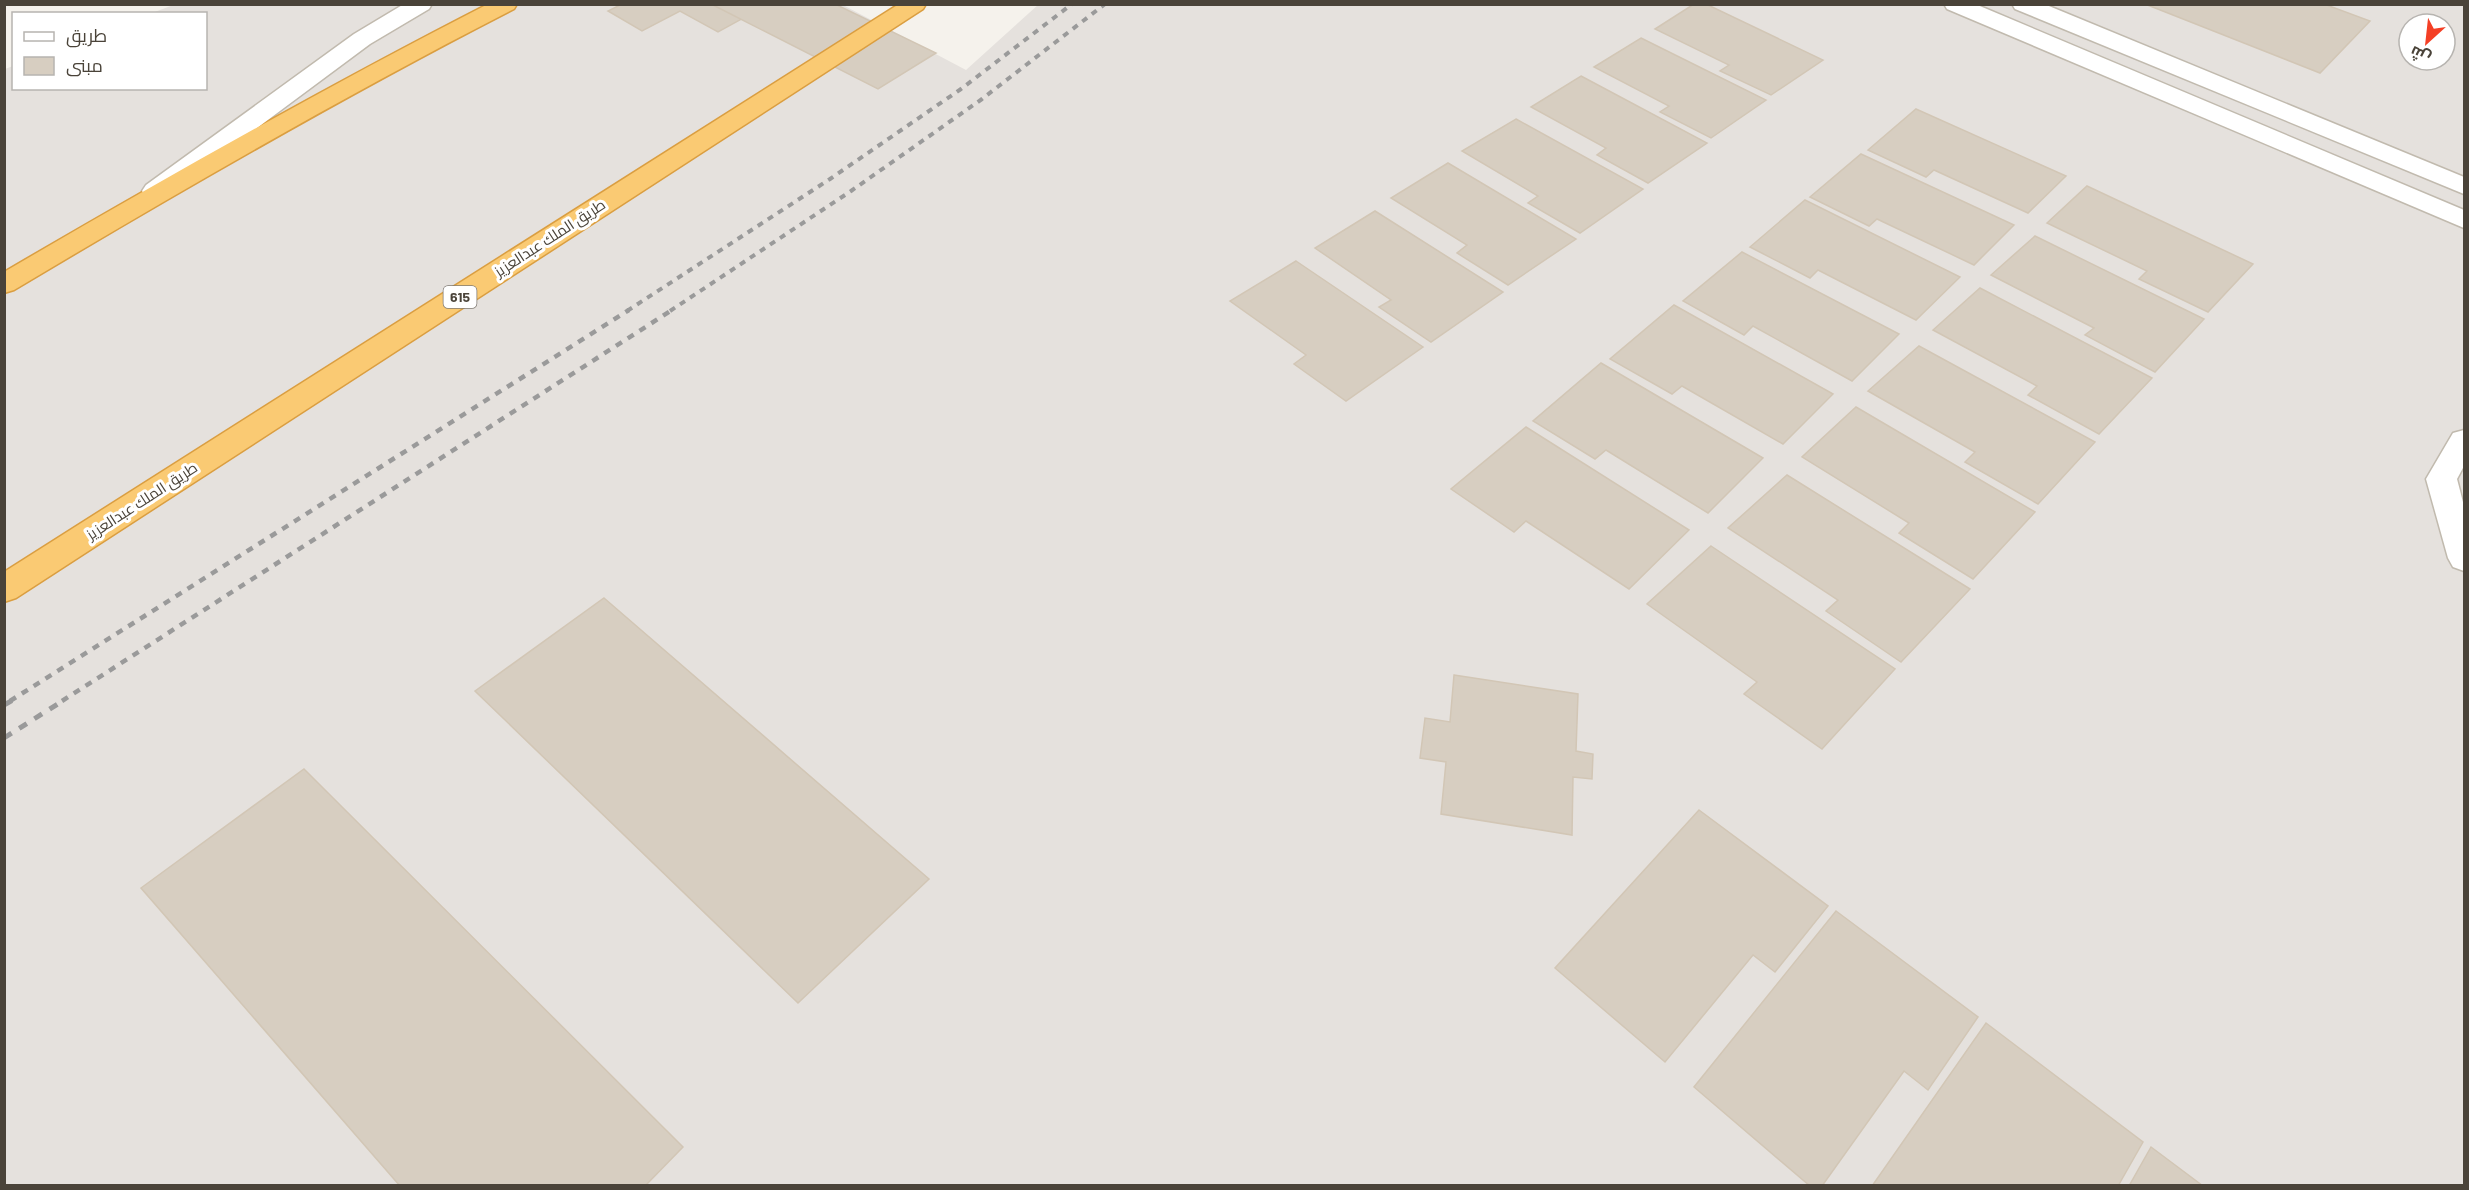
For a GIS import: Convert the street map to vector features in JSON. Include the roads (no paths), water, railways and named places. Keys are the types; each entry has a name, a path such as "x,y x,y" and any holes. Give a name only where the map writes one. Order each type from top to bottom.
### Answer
{"highway":[{"path":"4,284 126,212 406,56 506,4"},
{"name":"طريق الملك عبدالعزيز","path":"4,589 915,4"}],"street":[{"path":"126,212 413,4"},
{"path":"362,39 422,4"},
{"path":"1955,4 2464,220"},
{"path":"2023,4 2464,186"},
{"path":"2464,441 2441,479 2464,558"}],"railway":[{"path":"627,311 830,179 961,89 1072,4"},
{"path":"670,311 851,191 982,99 1105,4"},
{"path":"10,701 629,310"},
{"path":"62,701 672,310"},
{"path":"4,705 13,700"},
{"path":"4,738 64,700"}]}
